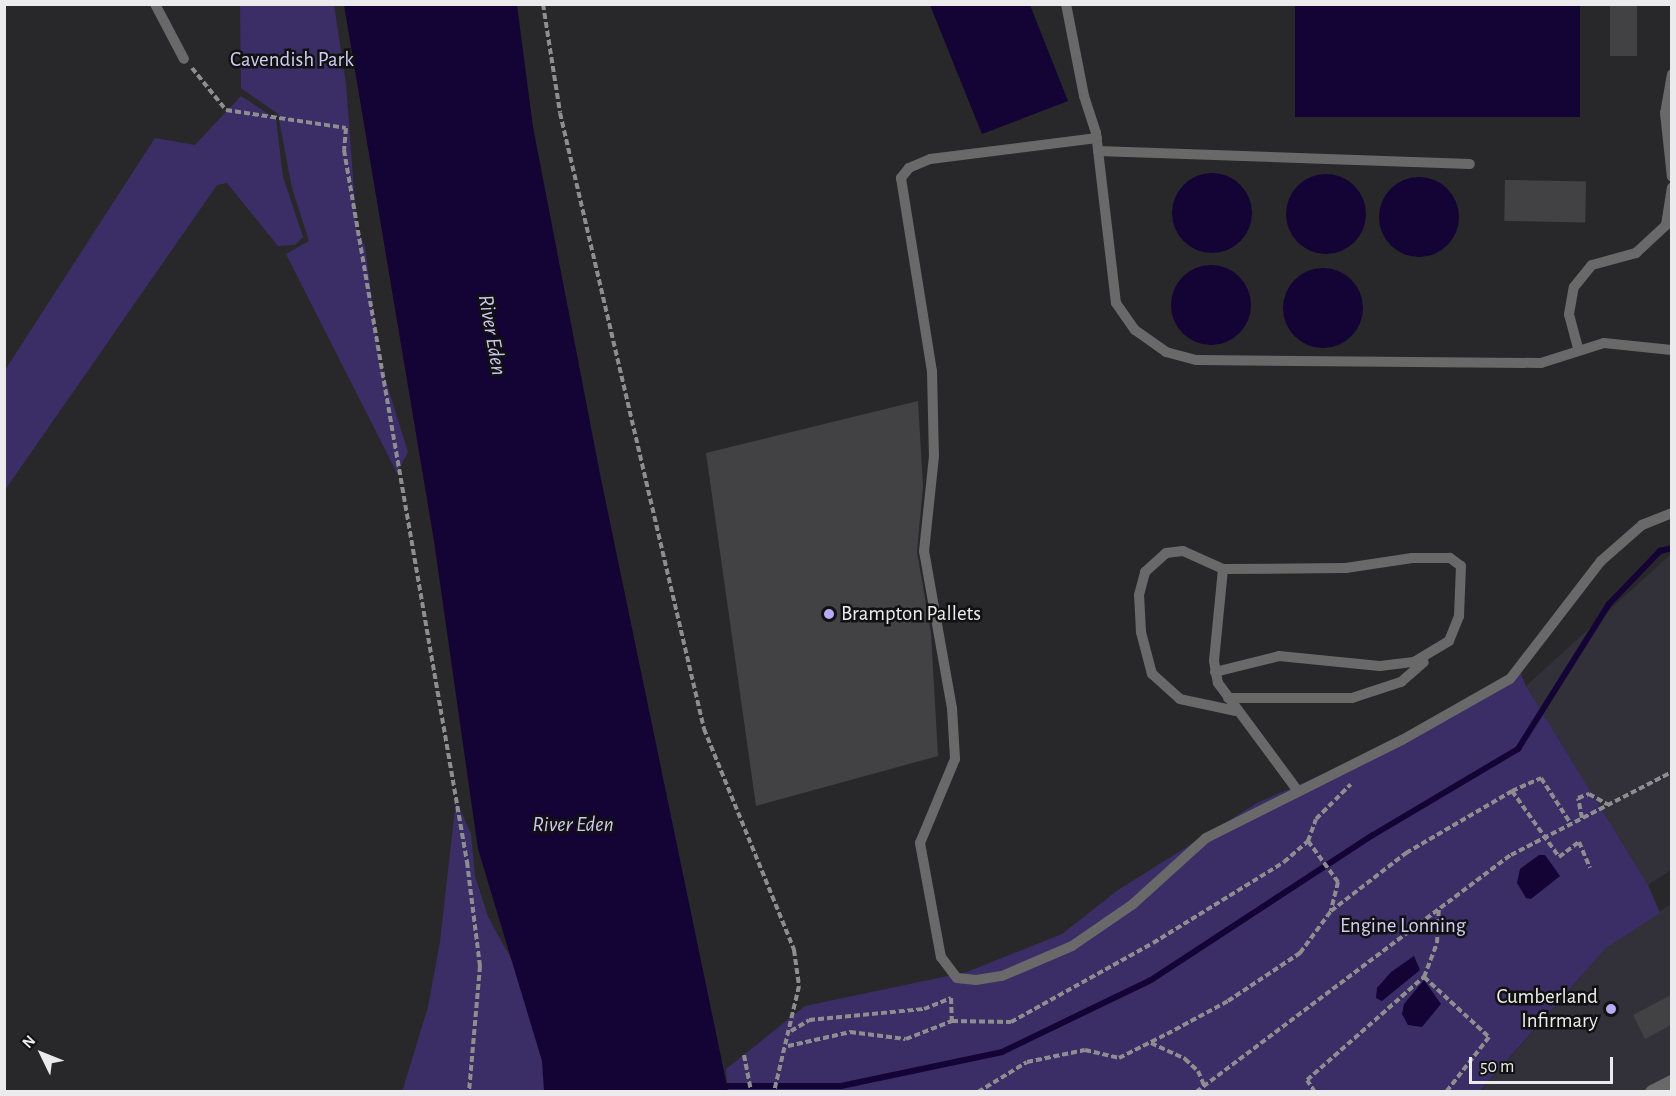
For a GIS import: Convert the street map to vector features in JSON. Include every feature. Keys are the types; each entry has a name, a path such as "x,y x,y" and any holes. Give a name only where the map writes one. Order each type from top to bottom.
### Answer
{"street":[{"path":"1652,1092 1671,1082"}],"lane":[{"path":"155,4 184,58"},
{"path":"1066,4 1097,138 1116,303 1135,330 1166,352 1196,360 1540,363 1578,348 1604,343 1671,350"},
{"path":"1671,74 1668,112 1671,177"},
{"path":"1097,138 930,159 909,168 901,178 932,371 935,426 924,551 926,576 952,708 955,759 951,774 921,832 920,843 941,957 957,978 976,980 1032,965 1072,946 1133,904 1206,838 1402,740 1510,679 1601,561 1642,525 1671,513"},
{"path":"1098,151 1470,164"},
{"path":"1578,348 1569,314 1574,287 1592,265 1636,253 1666,225 1671,187"},
{"path":"1228,698 1352,699 1401,682 1449,640 1456,629 1461,566 1454,559 1412,558 1346,568 1223,570 1183,551 1154,561 1144,572 1139,595 1141,632 1152,674 1165,690 1192,703 1236,711"},
{"path":"1223,570 1215,672 1236,711 1298,791"},
{"path":"1215,672 1279,656 1380,666 1414,662 1432,654"}],"path":[{"path":"543,4 560,112 704,729 794,950 799,986 788,1046 774,1092"},
{"path":"184,58 226,110 346,128 344,150 467,862 480,966 469,1092"},
{"path":"1196,1092 1511,855 1671,772"},
{"path":"978,1092 1027,1062 1085,1050 1119,1058 1228,1001 1300,953 1332,911 1406,853 1512,791 1541,778 1571,824"},
{"path":"788,1046 850,1032 906,1039 952,1021 1011,1022 1163,937 1284,862 1308,841 1316,819 1354,783"},
{"path":"1512,791 1559,857 1580,842 1590,868"},
{"path":"1582,818 1578,798 1589,794 1608,804"},
{"path":"1308,841 1338,882 1332,911"},
{"path":"1315,1092 1307,1080 1424,977 1434,951 1439,908"},
{"path":"1424,977 1489,1037 1446,1092"},
{"path":"790,1031 809,1020 924,1009 951,998 952,1021"},
{"path":"1151,1042 1185,1059 1198,1071 1204,1085"},
{"path":"744,1055 751,1092"}],"shaded area":[{"path":"1671,554 1671,870 1648,885 1526,686"},
{"name":"Cumberland Infirmary","path":"1671,904 1671,1091 1480,1092 1606,948"}],"green space":[{"name":"Cavendish Park","path":"240,5 334,5 346,84 357,230 365,246 380,362 408,452 397,473 286,254 309,241 292,188 278,114 241,88"},
{"path":"241,96 276,119 283,177 303,237 295,245 278,246 227,183 217,185 5,490 5,370 155,138 195,145"},
{"name":"Engine Lonning","path":"1519,669 1526,686 1648,885 1660,913 1606,948 1480,1091 728,1092 726,1069 805,1006 967,972 1062,934 1118,890 1257,803 1402,740"},
{"path":"456,800 471,834 475,876 488,917 519,973 539,1035 547,1091 402,1092 428,1007 440,942"}],"water":[{"name":"River Eden","path":"344,5 517,5 533,127 600,474 728,1091 544,1091 542,1061 478,849 434,541"},
{"path":"930,5 1030,5 1068,101 982,134"},
{"path":"1295,5 1580,5 1580,117 1295,117"},
{"path":"1212,173 1227,176 1240,185 1249,198 1252,213 1249,228 1240,241 1227,250 1212,253 1197,250 1184,241 1175,228 1172,213 1175,198 1184,185 1197,176"},
{"path":"1326,174 1341,177 1354,186 1363,199 1366,214 1363,229 1354,242 1341,251 1326,254 1311,251 1298,242 1289,229 1286,214 1289,199 1298,186 1311,177"},
{"path":"1419,177 1434,180 1447,189 1456,202 1459,217 1456,232 1447,245 1434,254 1419,257 1404,254 1391,245 1382,232 1379,217 1382,202 1391,189 1404,180"},
{"path":"1211,265 1226,268 1239,277 1248,290 1251,305 1248,320 1239,333 1226,342 1211,345 1196,342 1183,333 1174,320 1171,305 1174,290 1183,277 1196,268"},
{"path":"1323,268 1338,271 1351,280 1360,293 1363,308 1360,323 1351,336 1338,345 1323,348 1308,345 1295,336 1286,323 1283,308 1286,293 1295,280 1308,271"},
{"path":"1539,855 1545,855 1560,876 1531,899 1526,898 1517,883 1520,869"},
{"path":"1414,956 1420,970 1382,1001 1376,998 1377,988 1391,972"},
{"path":"1424,980 1441,1004 1422,1027 1408,1025 1402,1014 1404,1004"}],"building":[{"path":"1610,4 1637,4 1637,56 1610,56"},
{"path":"1505,180 1586,181 1585,222 1504,221"},
{"name":"Brampton Pallets","path":"918,401 923,486 917,552 931,633 938,756 756,806 706,453"},
{"path":"1671,995 1671,1025 1645,1039 1633,1015"}],"waterway":[{"path":"728,1086 841,1086 1002,1052 1151,980 1373,835 1518,749 1609,604 1660,551 1672,548"}],"place":[{"name":"Brampton Pallets","path":"829,614"},
{"name":"Cumberland Infirmary","path":"1611,1009"}]}
